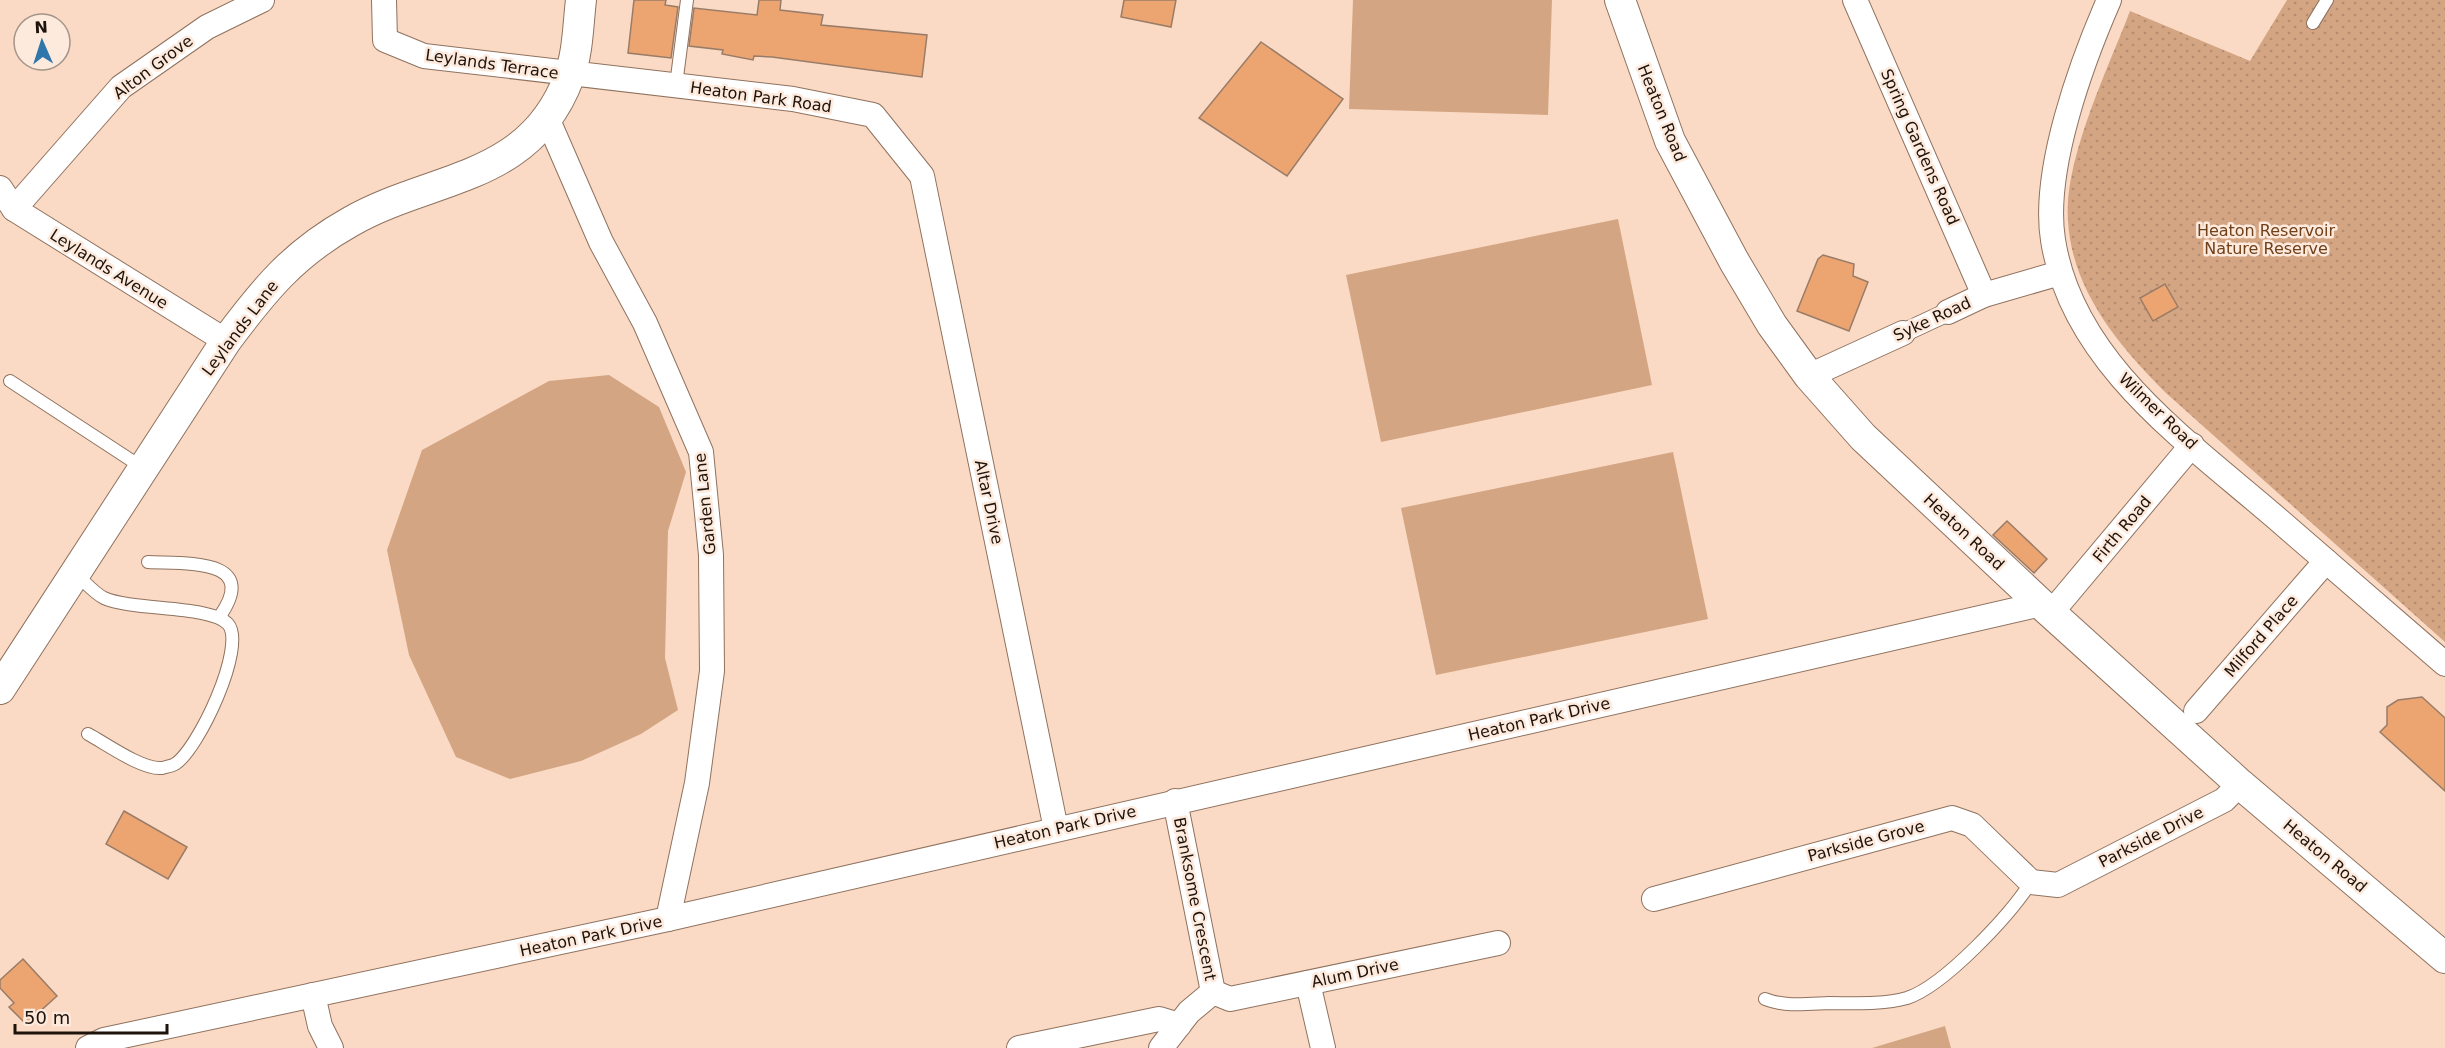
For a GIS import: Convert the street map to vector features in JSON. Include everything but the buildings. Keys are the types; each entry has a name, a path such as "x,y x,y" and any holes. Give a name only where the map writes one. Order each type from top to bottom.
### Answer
{"street":[{"name":"Alton Grove","path":"14,209 121,87 207,27 262,0"},
{"name":"Leylands Terrace","path":"384,0 385,40 424,56 570,75"},
{"name":"Leylands Lane","path":"0,689 226,341 279,275 299,255 325,237 372,212 498,162 536,132 547,118 570,75 581,0"},
{"name":"Heaton Road","path":"1620,0 1670,141 1734,261 1772,325 1809,376 1863,437 2046,608 2240,784 2445,958"},
{"name":"Spring Gardens Road","path":"1855,0 1984,295"},
{"name":"Wilmer Road","path":"2109,0 2095,31 2051,182 2052,239 2060,273 2081,322 2123,380 2192,445 2445,664"},
{"name":"Heaton Park Road","path":"570,75 793,99 873,115 922,176"},
{"name":"Garden Lane","path":"547,118 601,242 645,323 701,452 711,555 712,671 697,783 668,919"},
{"name":"Altar Drive","path":"922,176 1056,829"},
{"name":"Leylands Avenue","path":"0,188 14,209 226,341"},
{"name":"Syke Road","path":"1809,376 1984,295 2060,273"},
{"name":"Firth Road","path":"2046,608 2192,445"},
{"name":"Milford Place","path":"2196,711 2326,561"},
{"name":"Heaton Park Drive","path":"88,1048 104,1040 668,919 1175,801 2046,608"},
{"name":"Parkside Drive","path":"2031,882 2058,885 2224,800 2240,784"},
{"name":"Branksome Crescent","path":"1161,1048 1190,1012 1213,992 1175,801"},
{"name":"Parkside Grove","path":"1654,899 1952,818 1972,825 2031,882"},
{"name":"Alum Drive","path":"1213,992 1230,999 1498,943"},
{"path":"1308,983 1323,1048"},
{"path":"313,995 320,1026 331,1048"},
{"path":"1019,1048 1159,1019 1179,1025"}],"lane":[{"path":"676,85 687,0"},
{"path":"2313,23 2327,0"},
{"path":"10,381 144,469"},
{"path":"148,562 206,565 222,571 231,584 232,593 220,616"},
{"path":"76,574 102,597 123,603 220,616 231,628 232,638 224,681 187,752 175,764 161,768 148,767 88,734"},
{"path":"1765,999 1776,1004 1793,1004 1884,1002 1908,998 1926,989 1950,970 2015,907 2031,882"}],"green space":[{"path":"1353,0 1552,0 1548,115 1349,109"},
{"name":"Heaton Reservoir Nature Reserve","path":"2287,0 2445,0 2445,642 2166,393 2132,357 2101,316 2079,271 2071,247 2068,197 2072,171 2099,87 2130,11 2250,61"},
{"path":"1618,219 1652,385 1381,442 1346,275"},
{"path":"609,375 659,407 686,472 668,531 665,658 678,710 641,734 581,761 510,779 456,757 409,655 387,550 422,450 549,381"},
{"path":"1673,452 1708,619 1436,675 1401,508"},
{"path":"1945,1026 1951,1048 1872,1048"}]}
